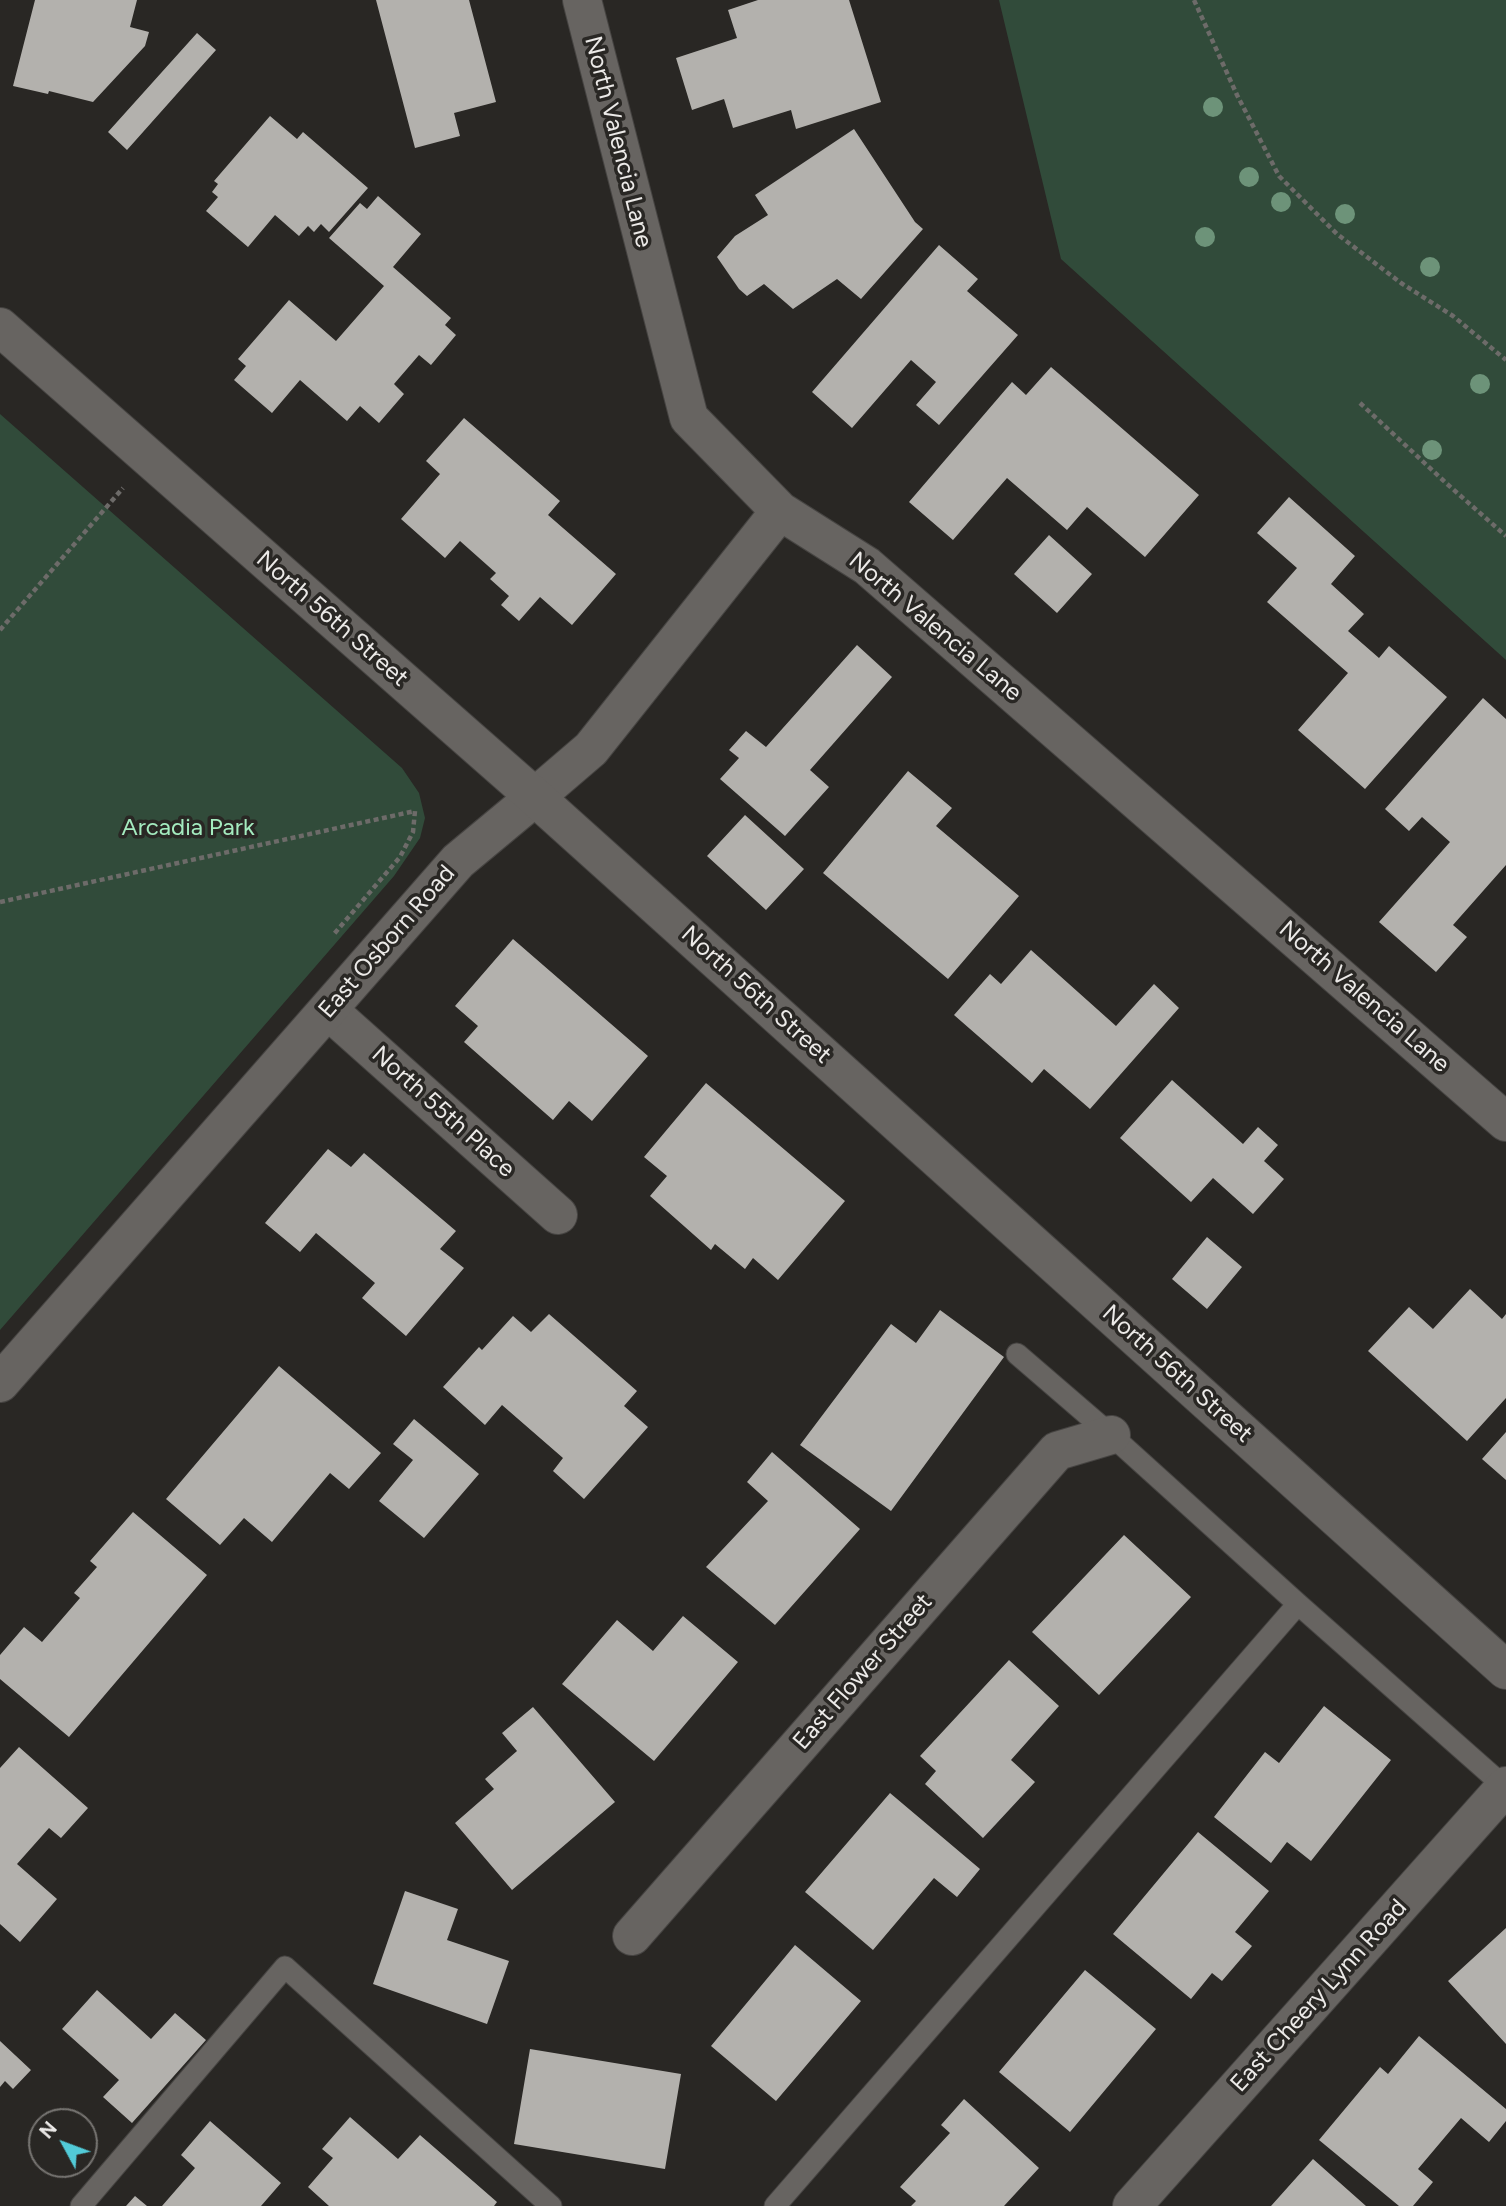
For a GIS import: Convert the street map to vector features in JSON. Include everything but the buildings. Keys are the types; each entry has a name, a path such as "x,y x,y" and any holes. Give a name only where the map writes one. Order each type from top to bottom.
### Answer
{"street":[{"name":"North Valencia Lane","path":"582,0 689,418 780,511 867,566 1506,1122"},
{"name":"North 56th Street","path":"0,327 534,797 1506,1670"},
{"name":"East Osborn Road","path":"0,1383 458,861 591,749 780,511"},
{"name":"North 55th Place","path":"328,1010 558,1215"},
{"name":"East Flower Street","path":"632,1936 1057,1451 1111,1435"},
{"name":"East Cheery Lynn Road","path":"1132,2206 1506,1787"}],"lane":[{"path":"1017,1354 1506,1787"},
{"path":"775,2206 1297,1604"},
{"path":"82,2206 285,1966 551,2206"}],"path":[{"path":"1194,0 1237,96 1279,176 1337,234 1401,283 1453,316 1506,360"},
{"path":"1360,403 1506,536"},
{"path":"0,630 150,458"},
{"path":"0,902 415,811"}],"green space":[{"path":"999,0 1506,0 1506,660 1061,259"},
{"name":"Arcadia Park","path":"0,414 402,768 419,793 425,818 420,838 394,876 0,1330"}]}
